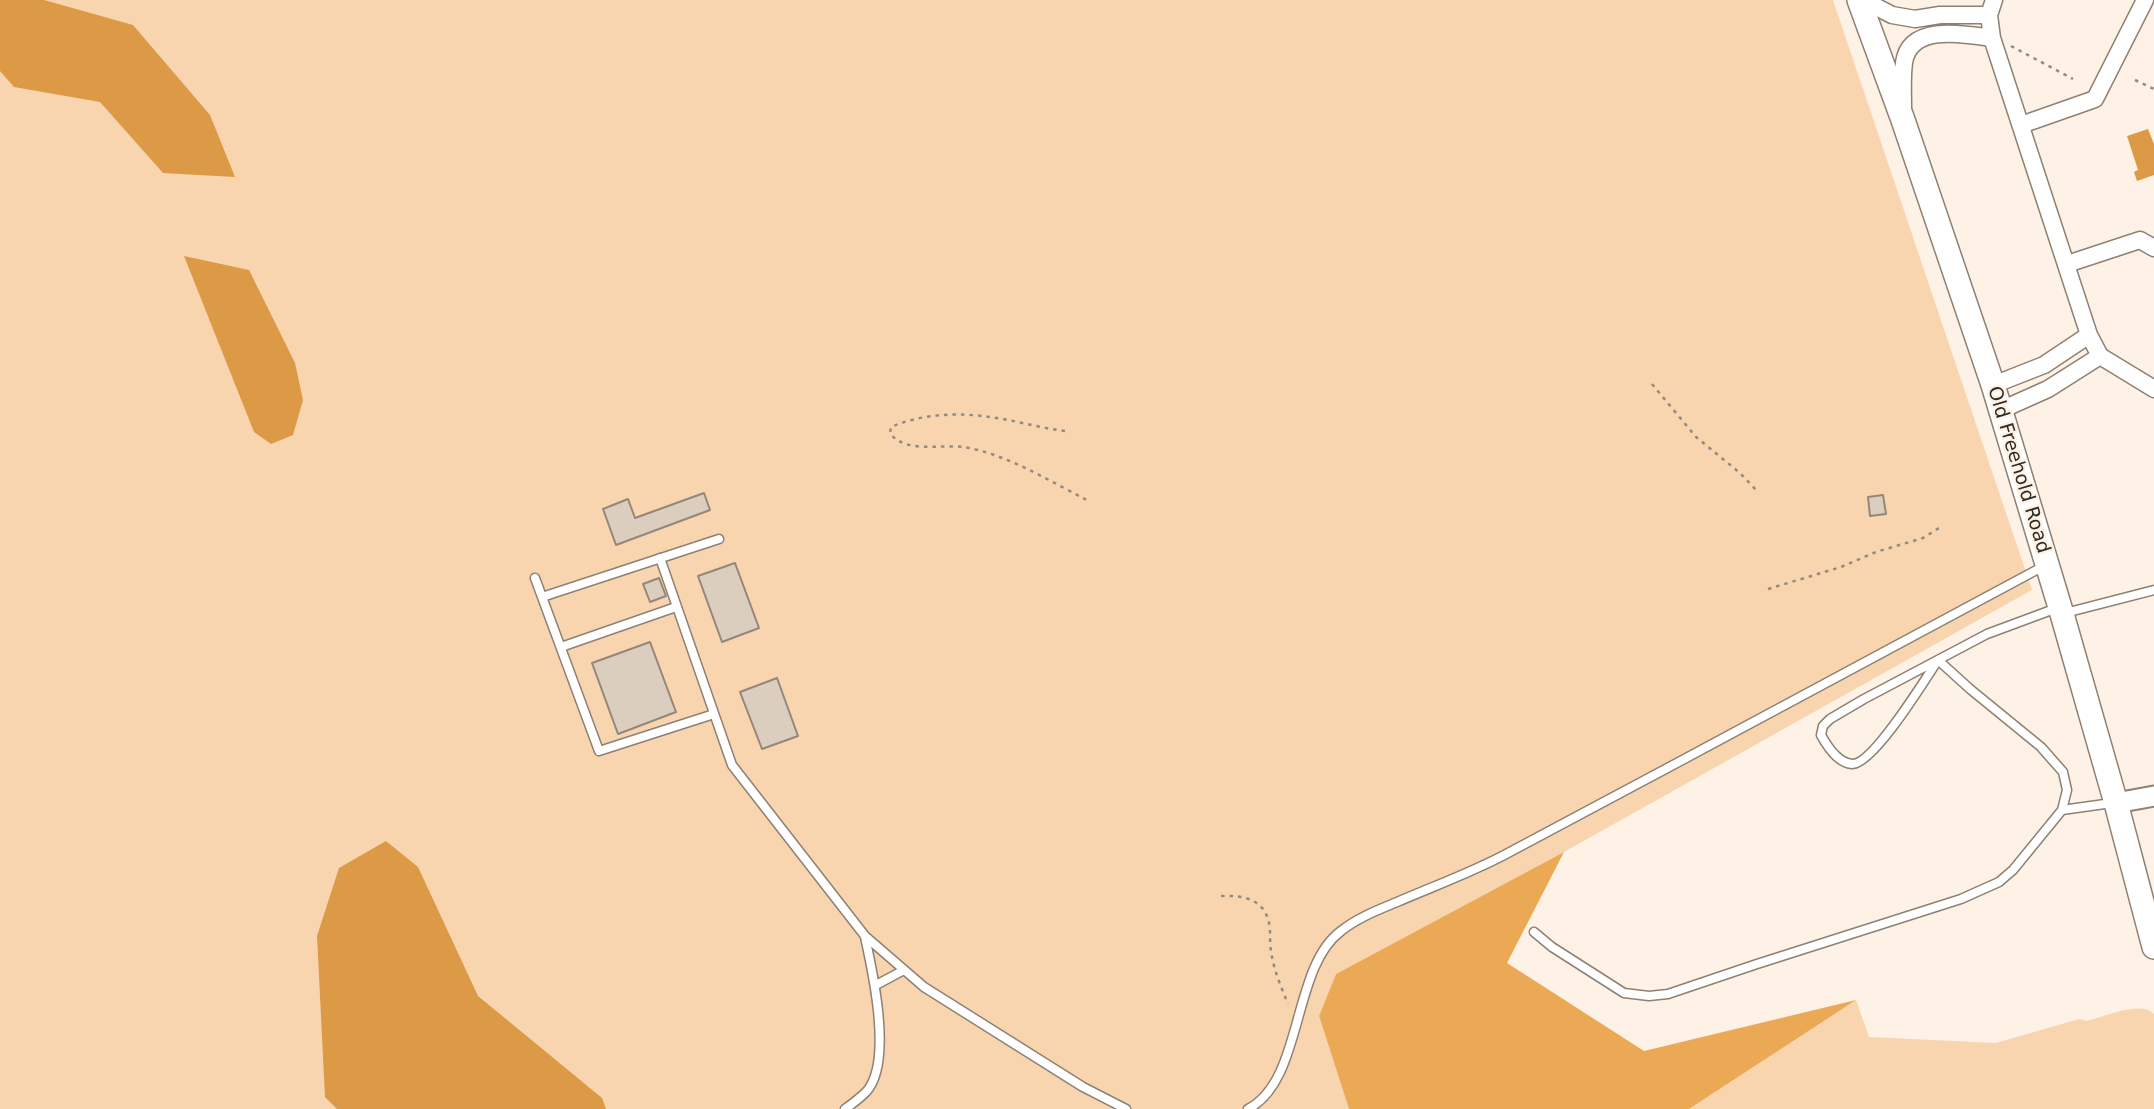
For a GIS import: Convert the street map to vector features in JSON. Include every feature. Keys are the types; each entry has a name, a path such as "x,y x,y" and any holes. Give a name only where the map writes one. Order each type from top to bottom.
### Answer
{"main road":[{"name":"Old Freehold Road","path":"1861,0 1993,386 2061,610 2154,947"}],"street":[{"path":"1861,0 1892,15 1914,19 1991,7 1992,38 2089,335 2101,356 2154,388"},
{"path":"2021,125 2095,99 2145,0"},
{"path":"1903,120 1903,62 1910,46 1927,36 1947,34 1992,38"},
{"path":"2067,264 2140,240 2154,248"},
{"path":"1993,386 2044,365 2089,335"},
{"path":"2000,410 2048,389 2101,356"},
{"path":"2116,803 2154,796"}],"lane":[{"path":"542,597 719,539"},
{"path":"660,558 732,765 865,936 923,987 1083,1087 1126,1109"},
{"path":"1248,1109 1268,1094 1286,1059 1313,970 1326,946 1340,931 1367,915 1493,861 2047,565"},
{"path":"535,578 599,751 714,715"},
{"path":"1938,660 1881,742 1865,760 1853,764 1842,760 1829,748 1821,735 1823,726 1830,719 1864,699 1987,634 2061,610 2154,590"},
{"path":"561,647 676,607"},
{"path":"1534,932 1552,947 1624,993 1668,995 1961,899 1999,882 2013,870 2062,810 2067,790 2063,772 2041,747 1938,660"},
{"path":"2062,810 2116,803"},
{"path":"845,1109 868,1091 880,1052 876,985 865,936"},
{"path":"876,985 904,970"}],"path":[{"path":"2008,45 2015,46 2073,79"},
{"path":"2134,80 2154,89"},
{"path":"1651,384 1696,438 1740,473 1757,491"},
{"path":"1065,430 989,416 924,416 891,427 890,433 903,443 961,447 984,452 1089,501"},
{"path":"1768,589 1923,538 1939,528"},
{"path":"1221,897 1245,897 1256,902 1266,912 1271,955 1297,1023"}],"shaded area":[{"path":"0,0 1833,0 2032,590 1564,852 1336,974 1319,1016 1349,1109 0,1109"},
{"path":"0,0 44,0 133,25 210,115 235,177 163,173 100,102 14,87 0,71"},
{"path":"2148,129 2154,144 2154,175 2137,181 2134,172 2138,170 2127,136"},
{"path":"184,256 249,270 295,363 303,400 293,435 271,444 254,432"},
{"path":"386,841 418,867 478,996 602,1098 606,1109 337,1109 325,1097 317,936 339,868"},
{"path":"1564,852 1507,963 1644,1051 1856,1000 1689,1109 1349,1109 1319,1016 1336,974"},
{"path":"1856,1000 1869,1037 1996,1043 2079,1019 2087,1021 2132,1009 2148,1010 2154,1014 2154,1109 1689,1109"}],"building":[{"path":"704,493 710,510 616,545 603,509 628,499 635,518"},
{"path":"1883,495 1886,514 1870,516 1868,497"},
{"path":"735,563 759,628 722,642 698,576"},
{"path":"659,578 666,596 650,602 643,584"},
{"path":"650,642 676,712 618,734 592,663"},
{"path":"777,678 798,736 762,749 740,692"}]}
